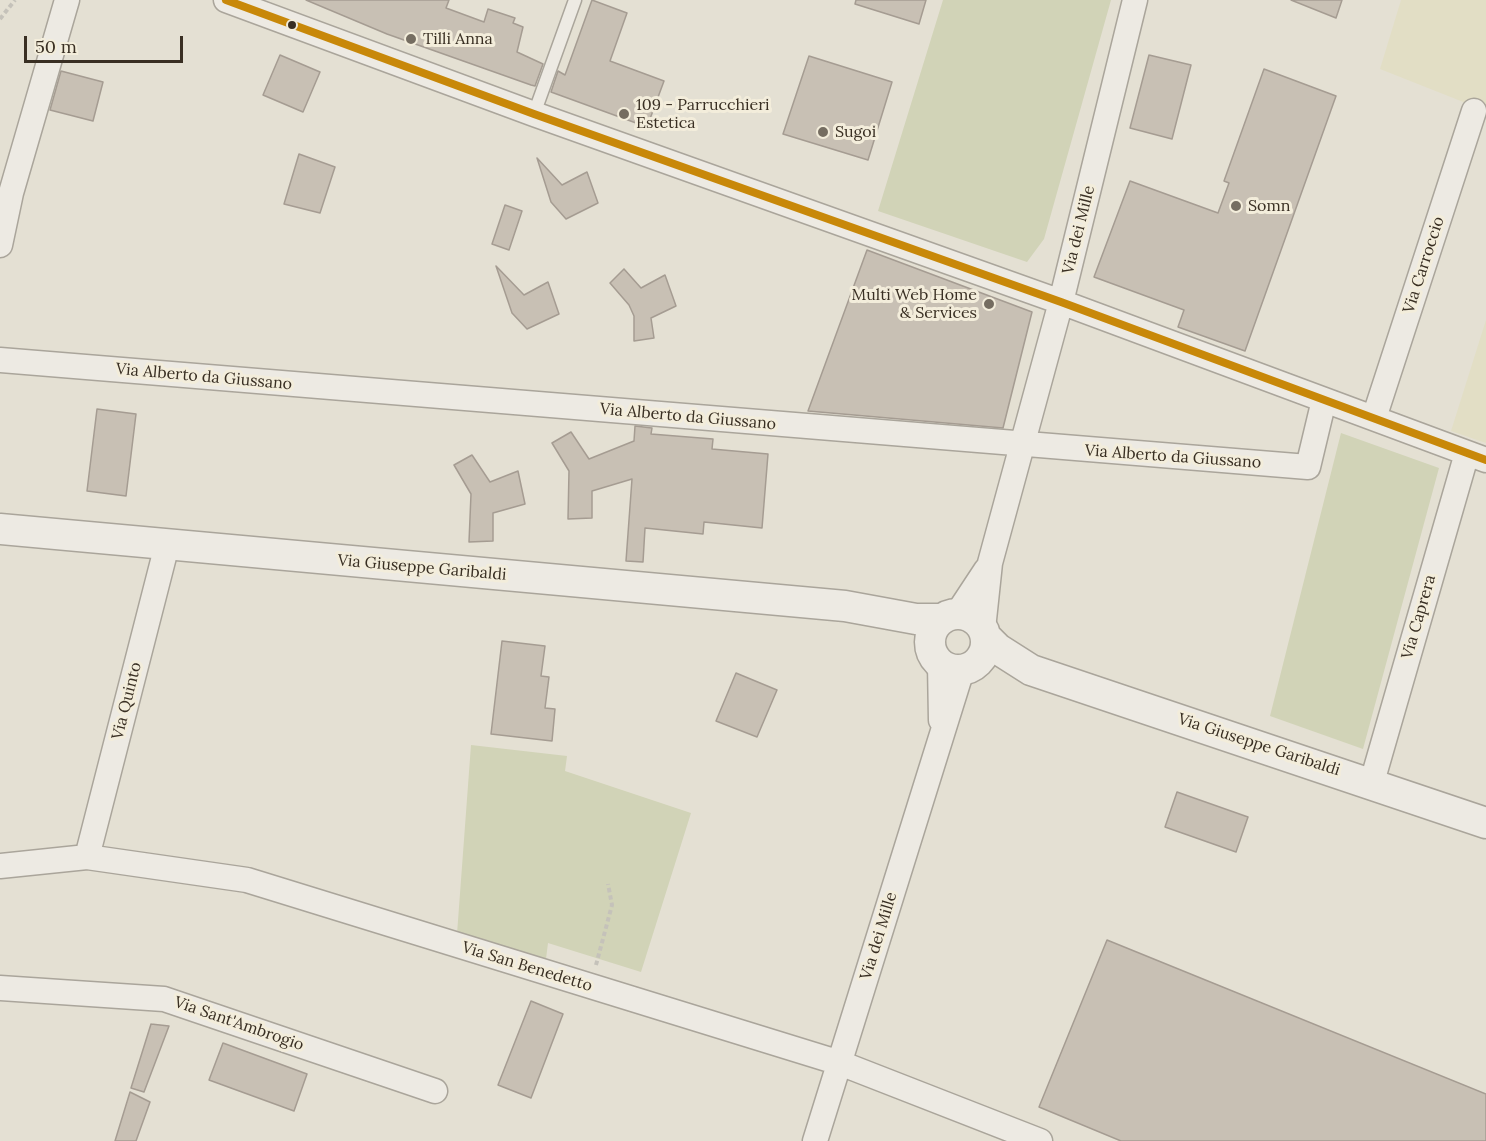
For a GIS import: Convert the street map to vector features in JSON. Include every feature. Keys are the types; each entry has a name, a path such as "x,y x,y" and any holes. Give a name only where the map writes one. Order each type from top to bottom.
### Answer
{"street":[{"path":"0,245 11,193 67,0"},
{"path":"226,0 534,114 1061,302 1476,456"},
{"name":"Via dei Mille","path":"985,633 990,562 1061,302 1135,0"},
{"name":"Via Carroccio","path":"1374,418 1474,111"},
{"name":"Via Alberto da Giussano","path":"0,360 1308,467 1324,399"},
{"name":"Via Caprera","path":"1372,782 1476,456"},
{"name":"Via Giuseppe Garibaldi","path":"0,529 844,606 888,616 950,616"},
{"name":"Via Quinto","path":"87,857 167,545"},
{"name":"Via dei Mille","path":"950,616 990,562"},
{"name":"Via Giuseppe Garibaldi","path":"844,606 891,629 950,664 1031,670 1372,782 1486,823"},
{"path":"950,616 973,618 985,633 983,656 950,664 930,634 950,616"},
{"name":"Via Giuseppe Garibaldi","path":"985,633 998,648 1031,670"},
{"name":"Via dei Mille","path":"815,1141 943,731 950,664"},
{"name":"Via San Benedetto","path":"0,866 87,857 247,880 840,1063 1040,1141"},
{"name":"Via Sant'Ambrogio","path":"0,988 165,999 435,1091"}],"lane":[{"path":"534,114 575,0"}],"path":[{"path":"0,19 15,0"},
{"path":"590,986 612,905 608,884"}],"shaded area":[{"path":"1401,0 1486,0 1486,111 1380,69"},
{"path":"1486,320 1486,443 1451,431"}],"green space":[{"path":"943,0 1111,0 1044,239 1027,262 878,211"},
{"path":"1341,433 1439,468 1363,749 1270,716"},
{"path":"471,745 567,756 565,771 691,813 641,972 548,943 546,959 457,934"}],"building":[{"path":"306,0 449,0 446,8 484,22 488,9 515,18 513,23 523,27 517,52 543,64 535,86 531,85 387,34"},
{"path":"592,0 627,13 610,61 664,81 647,127 551,92 558,71 565,75"},
{"path":"856,0 926,0 919,24 855,4"},
{"path":"1291,0 1342,0 1336,18"},
{"path":"280,55 320,72 303,112 263,95"},
{"path":"1149,55 1191,65 1172,139 1130,128"},
{"path":"809,56 892,82 868,160 783,134"},
{"path":"1264,69 1336,96 1245,351 1178,327 1184,310 1094,277 1130,181 1218,213 1229,183 1224,181"},
{"path":"61,71 103,82 93,121 50,110"},
{"path":"299,154 335,167 320,213 284,204"},
{"path":"537,158 562,185 587,172 598,203 566,219 551,202"},
{"path":"505,205 522,211 509,250 492,244"},
{"path":"867,250 1032,312 1003,428 808,411"},
{"path":"496,266 524,295 548,282 559,314 527,329 512,313"},
{"path":"624,269 641,288 665,275 676,306 651,318 654,338 634,341 634,316 629,305 610,283"},
{"path":"97,409 136,414 126,496 87,491"},
{"path":"635,426 652,428 651,434 713,439 712,449 768,454 762,528 704,522 703,534 645,528 643,562 626,561 632,479 592,491 592,518 568,519 569,471 552,443 571,432 589,459 634,441"},
{"path":"472,455 490,482 518,471 525,504 493,513 493,541 469,542 471,494 454,465"},
{"path":"502,641 545,646 541,676 549,677 545,708 555,709 552,741 491,734"},
{"path":"736,673 777,690 757,737 716,721"},
{"path":"1177,792 1248,817 1236,852 1165,827"},
{"path":"1107,940 1486,1094 1486,1141 1121,1141 1039,1107"},
{"path":"531,1001 563,1014 531,1098 498,1085"},
{"path":"151,1024 169,1026 144,1092 131,1088"},
{"path":"223,1043 307,1074 294,1111 209,1080"},
{"path":"130,1092 150,1102 136,1141 115,1141"}],"transit line":[{"path":"226,0 534,114 1061,302 1486,460"}],"place":[{"name":"Tilli Anna","path":"411,39"},
{"name":"109 - Parrucchieri Estetica","path":"624,114"},
{"name":"Sugoi","path":"823,132"},
{"name":"Somn","path":"1236,206"},
{"name":"Multi Web Home & Services","path":"989,304"}]}
